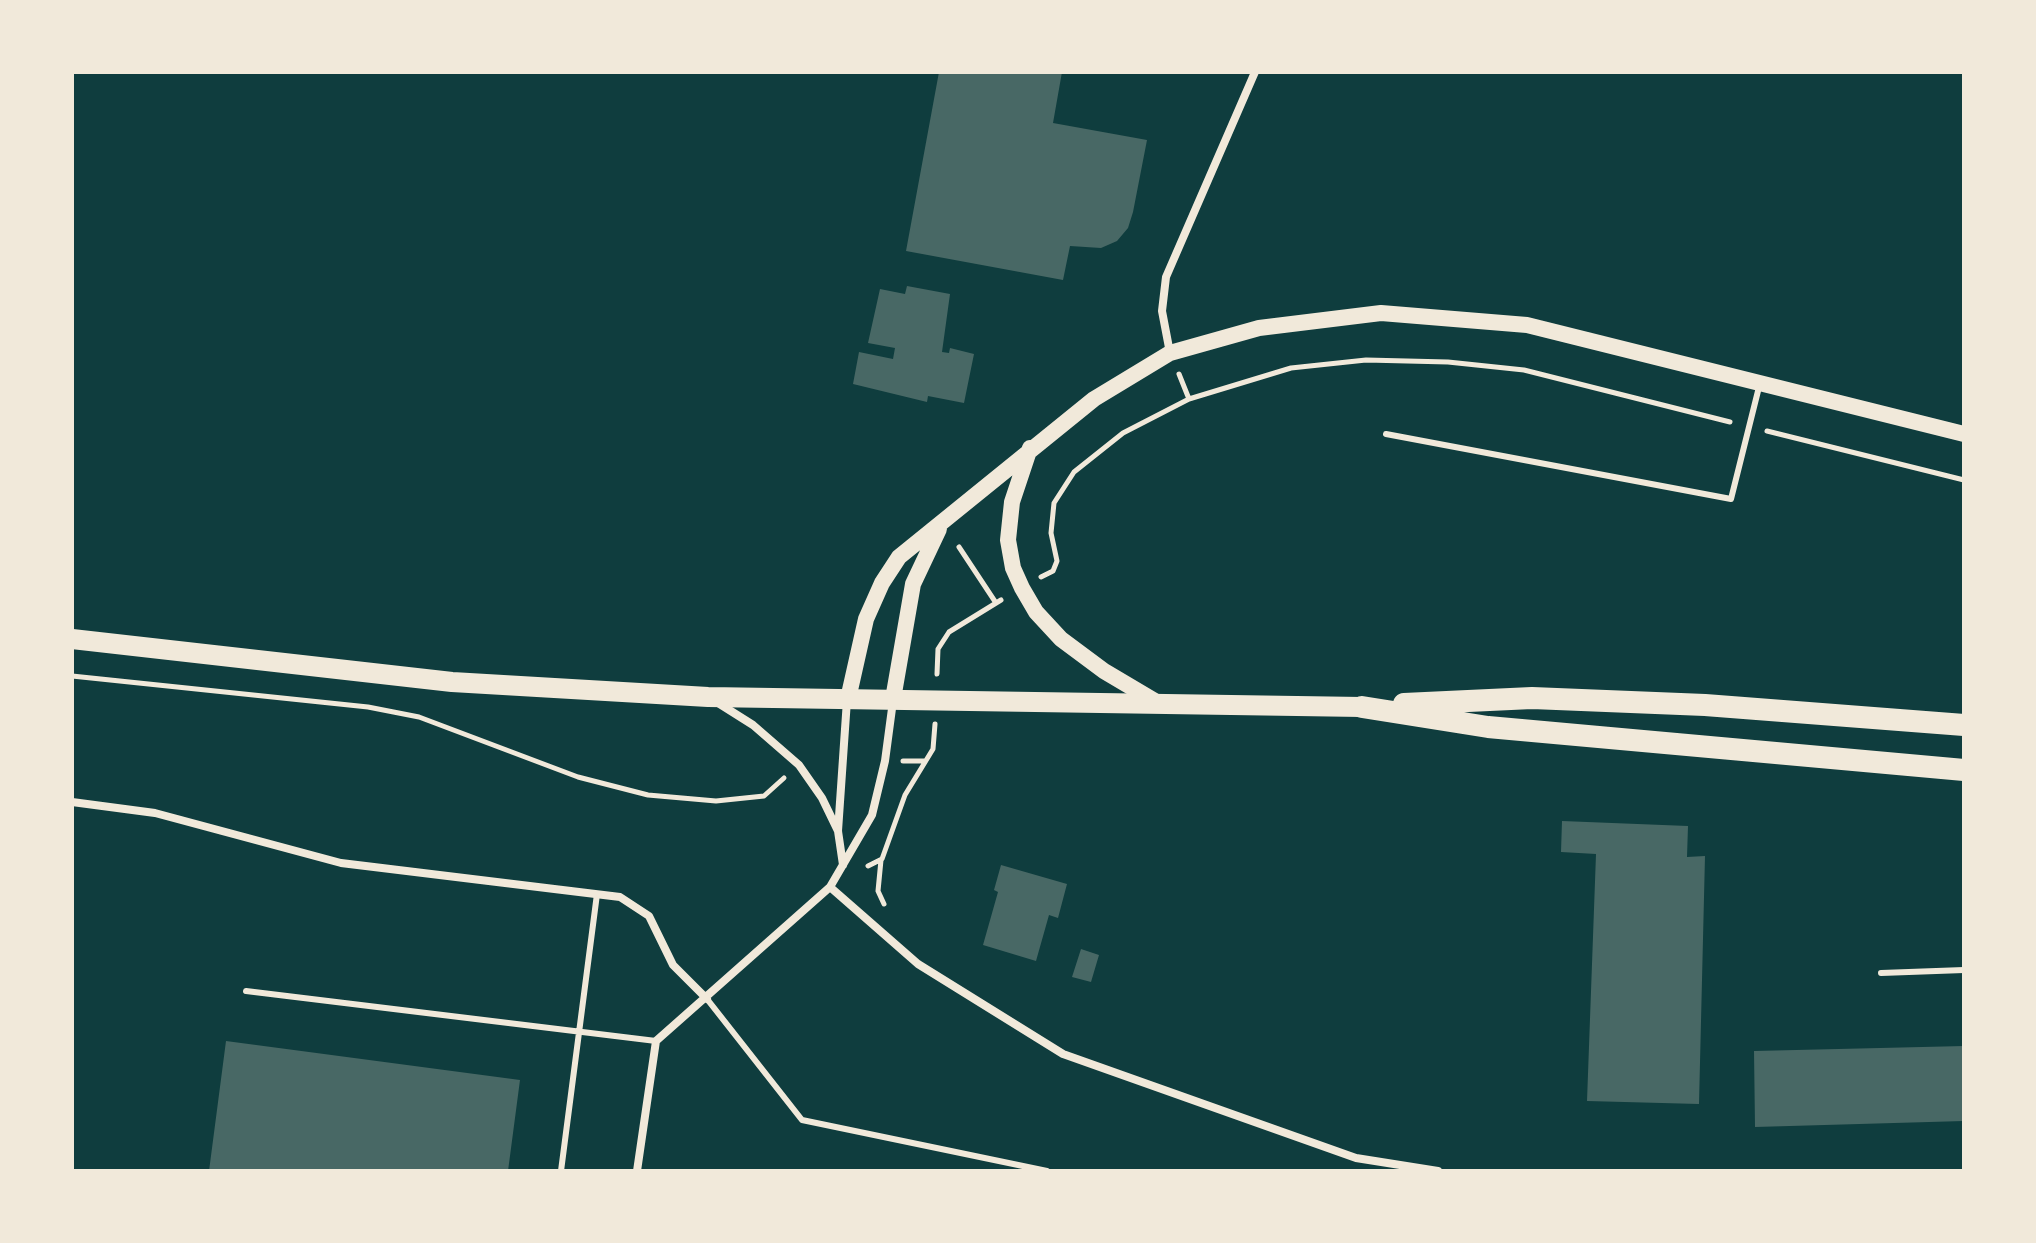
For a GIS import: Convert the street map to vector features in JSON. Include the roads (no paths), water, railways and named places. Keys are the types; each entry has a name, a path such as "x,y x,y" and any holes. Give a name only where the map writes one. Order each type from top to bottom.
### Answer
{"highway":[{"path":"1362,707 1532,698 1705,705 1964,725"},
{"path":"1362,707 1488,727 1964,770"}],"main road":[{"path":"848,699 866,619 882,583 899,557 1030,447 1094,399 1170,353 1259,328 1381,313 1527,325 1964,434"},
{"path":"1030,447 1012,502 1008,540 1013,568 1022,588 1036,612 1061,639 1104,671 1158,703"},
{"path":"893,699 913,584 942,522"},
{"path":"72,639 452,682 708,697 1362,707"}],"street":[{"path":"1170,353 1162,311 1166,277 1255,72"},
{"path":"708,697 753,725 799,765 822,798 838,831"},
{"path":"843,865 838,831 848,699"},
{"path":"637,1171 656,1041 830,887 872,815 885,761 893,699"},
{"path":"72,802 155,813 341,863 620,897 649,916 673,965 707,999"},
{"path":"830,887 918,964 1063,1054 1356,1158 1438,1171"}],"lane":[{"path":"1386,434 1731,499 1760,383"},
{"path":"561,1171 597,894"},
{"path":"1881,973 1964,970"},
{"path":"246,991 656,1041"},
{"path":"707,999 802,1120 1047,1171"}]}
